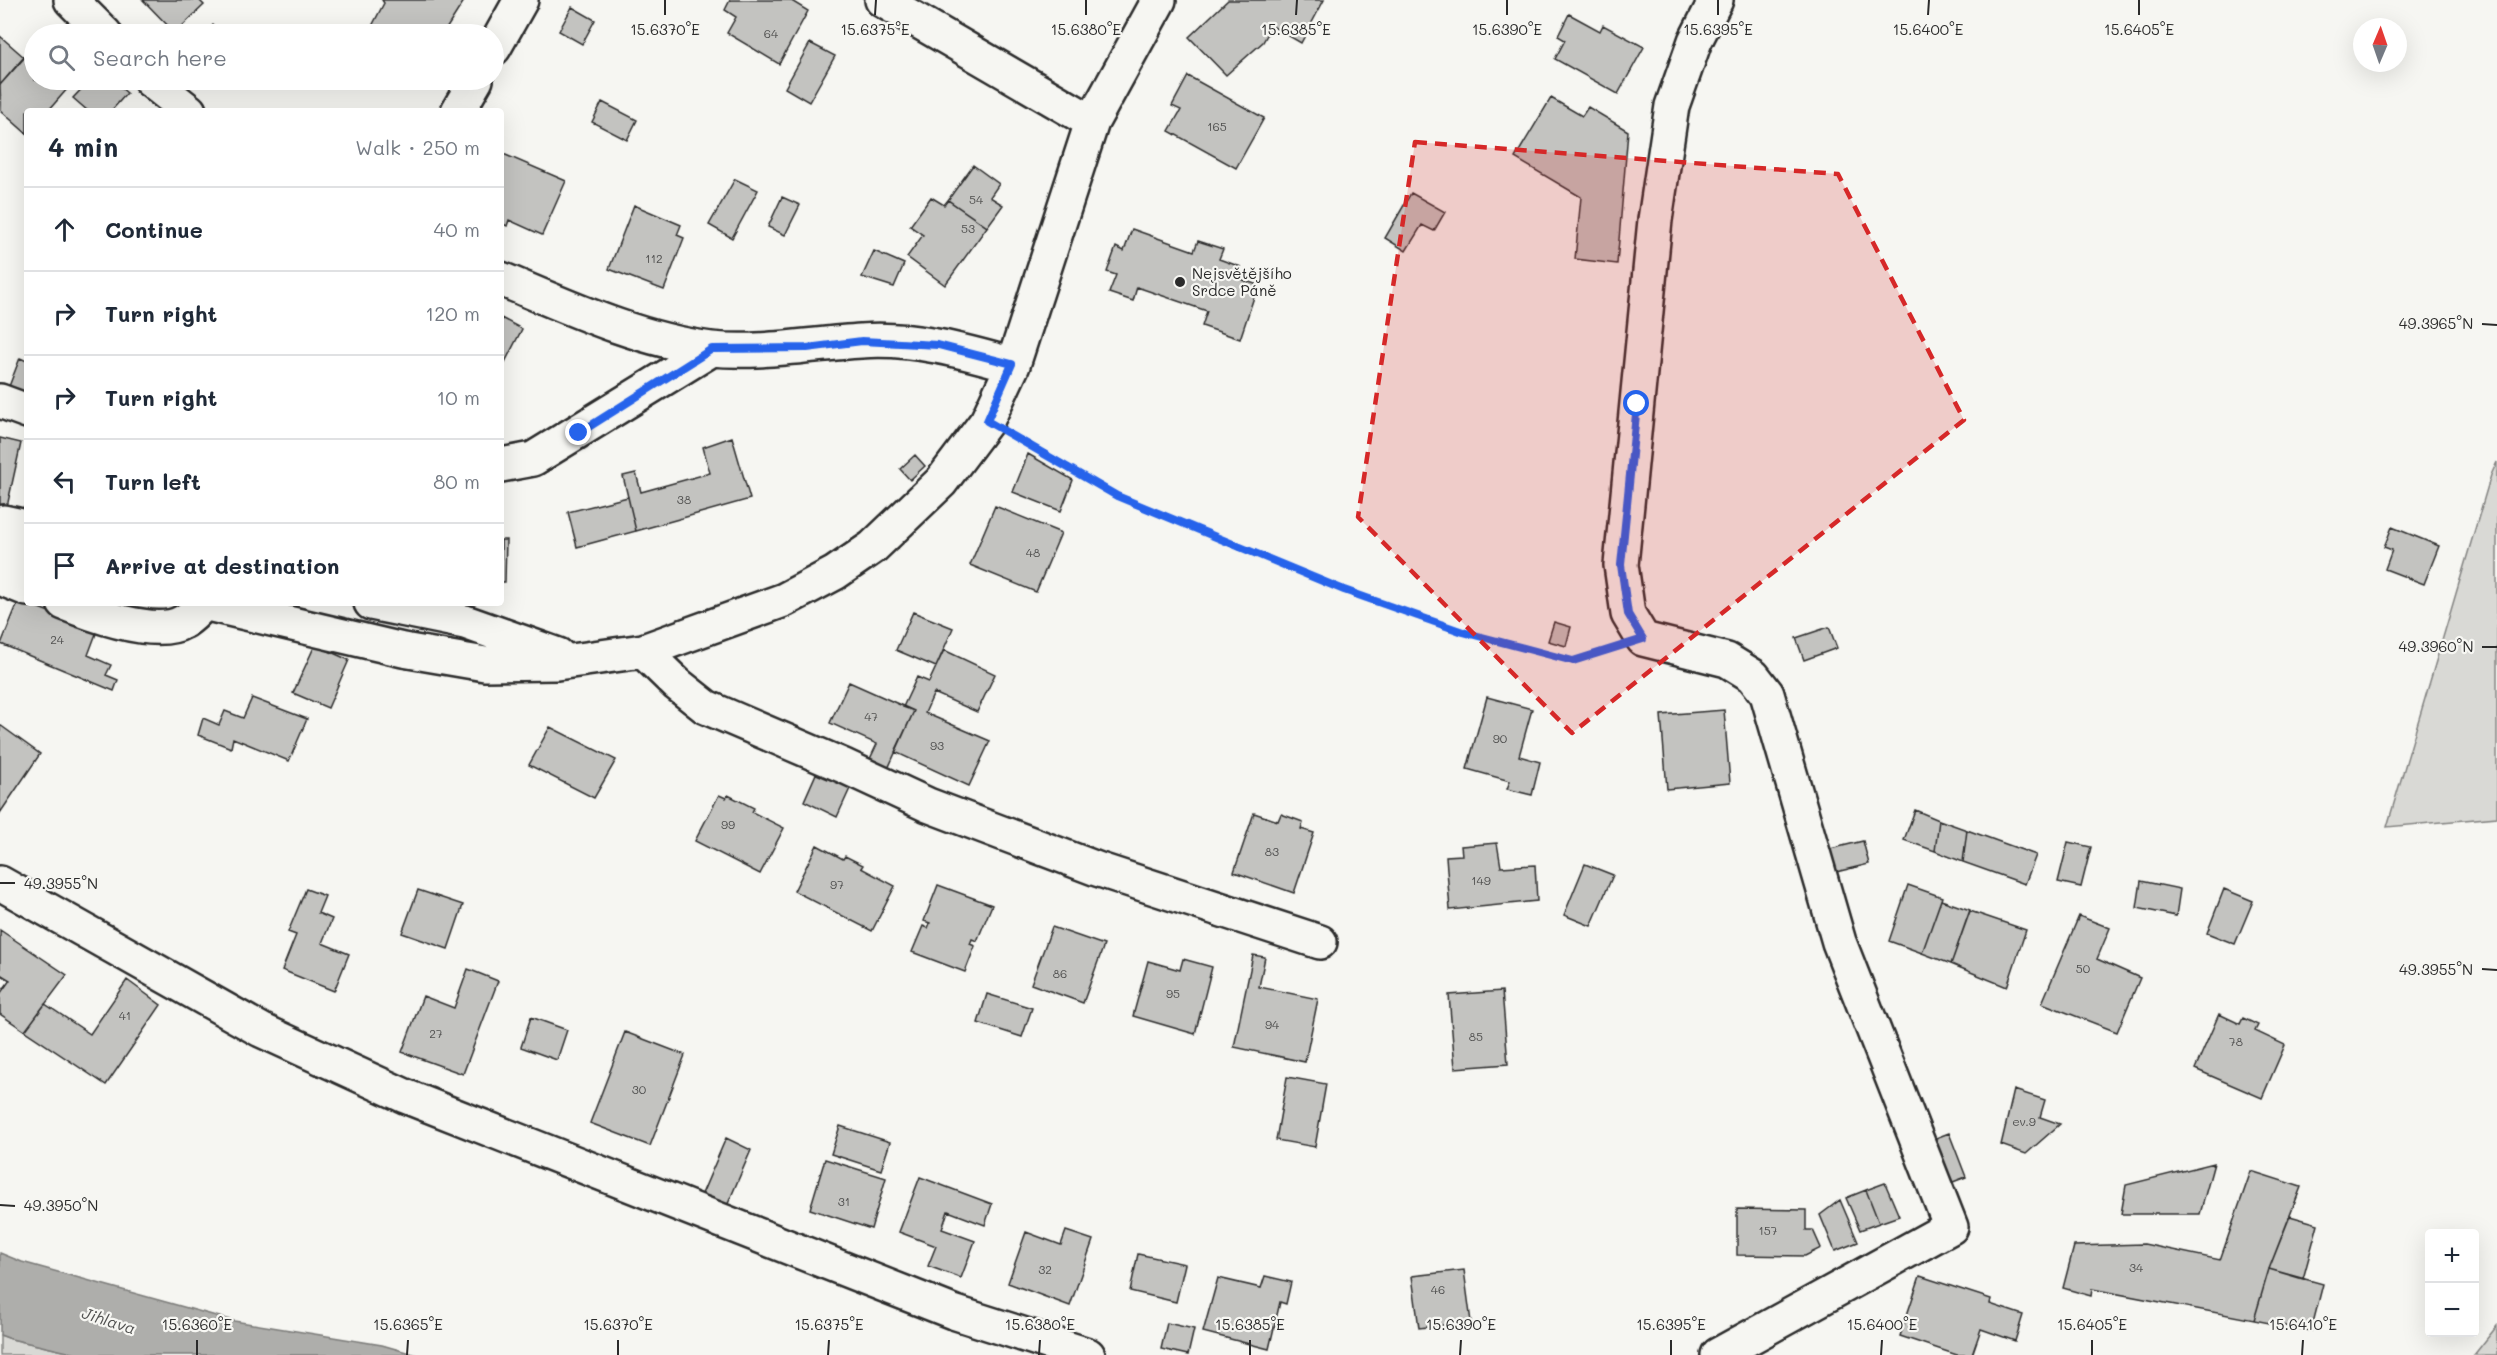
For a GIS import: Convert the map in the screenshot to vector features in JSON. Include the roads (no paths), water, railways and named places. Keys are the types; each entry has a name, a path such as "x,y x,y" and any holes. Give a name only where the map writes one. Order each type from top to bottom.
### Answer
{"street":[{"path":"71,0 95,24"},
{"path":"504,30 521,0"},
{"path":"882,0 1092,122"},
{"path":"217,606 403,650 485,664 573,661 643,651 784,600 835,573 873,548 941,482 987,421 1012,364 1092,122 1159,0"},
{"path":"1716,0 1695,41 1672,106 1655,220 1621,565 1628,614 1643,639 1726,660 1753,676 1767,694 1839,942 1952,1227 1718,1355"},
{"path":"163,90 185,108"},
{"path":"460,108 470,90"},
{"path":"504,280 591,317 646,334 712,349 807,348 862,341 905,343 938,345 1012,364"},
{"path":"504,464 533,459 712,349"},
{"path":"0,401 24,410"},
{"path":"0,524 4,522 24,526"},
{"path":"0,549 24,556"},
{"path":"0,578 24,588"},
{"path":"72,606 105,619 154,627 182,623 201,606"},
{"path":"386,606 465,622 573,661"},
{"path":"643,651 677,684 706,707 928,805 1097,869 1320,942"},
{"path":"0,883 261,1030 405,1096 953,1312 1088,1355"}],"water":[{"name":"Jihlava","path":"0,1253 22,1262 234,1321 382,1345 417,1355 81,1355 11,1339 0,1335"}],"place":[{"name":"Nejsvětějšího Srdce Páně","path":"1180,282"}]}
